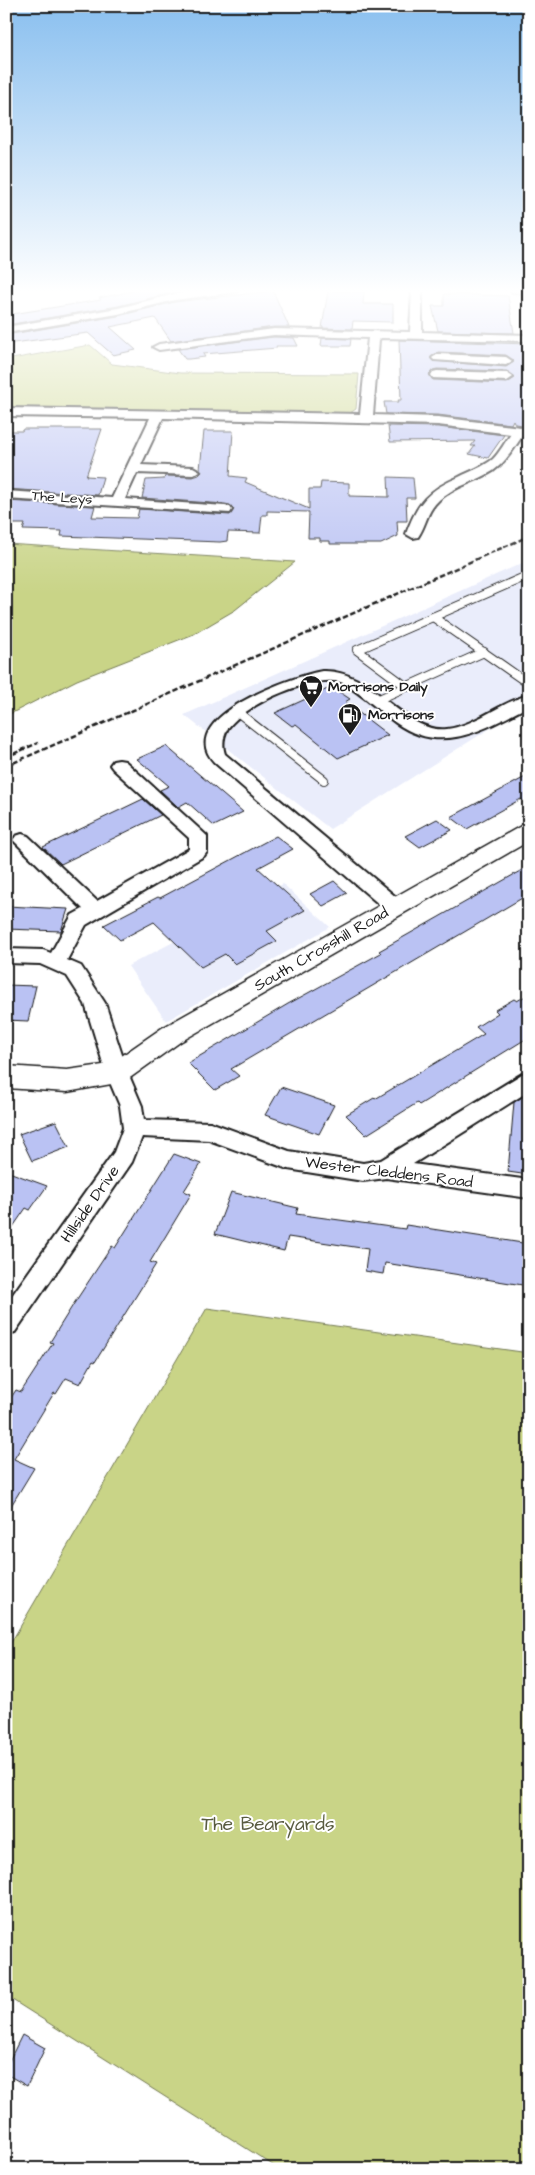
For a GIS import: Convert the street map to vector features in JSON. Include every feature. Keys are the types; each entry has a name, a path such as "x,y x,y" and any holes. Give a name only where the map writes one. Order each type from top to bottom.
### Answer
{"street":[{"path":"366,418 368,390"},
{"path":"6,412 366,418 438,421 524,431"},
{"path":"117,502 158,414"},
{"path":"413,534 421,512 435,496 458,482 487,469 499,460 524,431"},
{"path":"131,469 193,471"},
{"name":"The Leys","path":"6,495 226,510"},
{"path":"395,907 216,755 214,741 220,727 235,710 282,688 330,674 341,676 359,686 421,731 441,735 462,731 529,700"},
{"path":"55,963 79,920 198,852 198,836 119,765"},
{"name":"South Crosshill Road","path":"117,1073 171,1034 529,831"},
{"path":"22,840 94,910"},
{"name":"Hillside Drive","path":"6,956 43,957 74,971 95,1003 117,1073 131,1106 134,1128 124,1156 6,1324"},
{"path":"6,1077 67,1081 117,1073"},
{"path":"386,1169 529,1080"},
{"name":"Wester Cleddens Road","path":"134,1128 210,1131 288,1160 362,1172 386,1169 529,1189"}],"lane":[{"path":"407,687 357,650 529,574"},
{"path":"433,616 529,684"},
{"path":"377,700 484,652"},
{"path":"235,710 324,780"}],"shaded area":[{"path":"529,560 529,704 330,829 184,715"},
{"path":"283,884 330,927 166,1021 128,966"}],"green space":[{"path":"6,390 358,390 356,409 350,413 6,408"},
{"path":"6,544 295,562 235,610 194,634 77,680 6,716"},
{"name":"The Bearyards","path":"207,1308 529,1353 529,2169 279,2169 6,1996 6,1651"}],"building":[{"path":"401,390 529,390 529,426 515,424 513,420 511,424 438,415 386,414 384,402 399,402 398,400 401,400"},
{"path":"388,426 438,427 504,435 488,458 469,454 475,446 471,446 475,441 390,442"},
{"path":"23,429 102,429 86,476 103,477 98,495 6,489 6,440 9,431 22,431"},
{"path":"204,431 233,431 230,476 247,478 245,482 309,509 309,489 320,489 321,482 349,483 349,496 389,497 388,477 413,478 415,498 406,498 407,521 397,521 398,536 381,544 330,544 330,541 320,541 320,538 308,538 309,512 267,511 267,515 262,515 260,533 228,532 227,541 220,542 61,536 62,531 23,530 25,524 6,524 6,501 95,506 92,517 137,518 139,509 230,515 234,509 230,505 225,504 142,498 146,480 164,479 165,476 193,477 202,472 200,469"},
{"path":"332,687 350,699 345,702 388,735 338,758 296,724 292,726 275,713"},
{"path":"166,746 243,812 214,826 187,802 178,807 160,790 169,786 137,759"},
{"path":"529,775 529,805 521,799 467,829 451,817"},
{"path":"143,799 161,815 61,864 43,847"},
{"path":"437,819 452,830 420,847 405,836"},
{"path":"276,836 293,849 258,868 305,910 267,931 277,941 235,964 225,954 201,967 154,922 120,940 104,925 158,897 160,898"},
{"path":"529,866 529,894 231,1069 239,1076 215,1090 188,1063 288,1004 381,953 379,951"},
{"path":"334,881 347,893 323,906 310,894"},
{"path":"6,906 68,909 61,931 6,929"},
{"path":"6,985 36,986 28,1021 6,1020"},
{"path":"529,994 529,1037 419,1105 417,1103 366,1135 346,1115 484,1034 476,1027 498,1013 495,1010 514,999 517,1001"},
{"path":"281,1087 334,1105 319,1134 265,1115"},
{"path":"529,1093 529,1175 508,1172 514,1102"},
{"path":"56,1121 69,1147 32,1161 19,1134"},
{"path":"174,1154 201,1164 184,1191 191,1194 150,1262 156,1264 95,1362 93,1361 80,1384 66,1378 56,1394 54,1393 14,1459 34,1468 6,1514 6,1405 16,1390 21,1392 53,1343 50,1342 73,1305 112,1246 115,1248"},
{"path":"6,1171 47,1186 30,1210 26,1208 6,1237"},
{"path":"231,1192 298,1208 296,1214 405,1229 406,1225 529,1244 529,1286 385,1263 383,1274 365,1271 368,1249 288,1237 284,1251 215,1234"},
{"path":"22,2035 45,2048 27,2086 6,2074 6,2067"}],"railway":[{"path":"6,766 529,536"},
{"path":"6,757 38,743"}],"place":[{"name":"Morrisons Daily","path":"311,708"},
{"name":"Morrisons","path":"350,736"}]}
